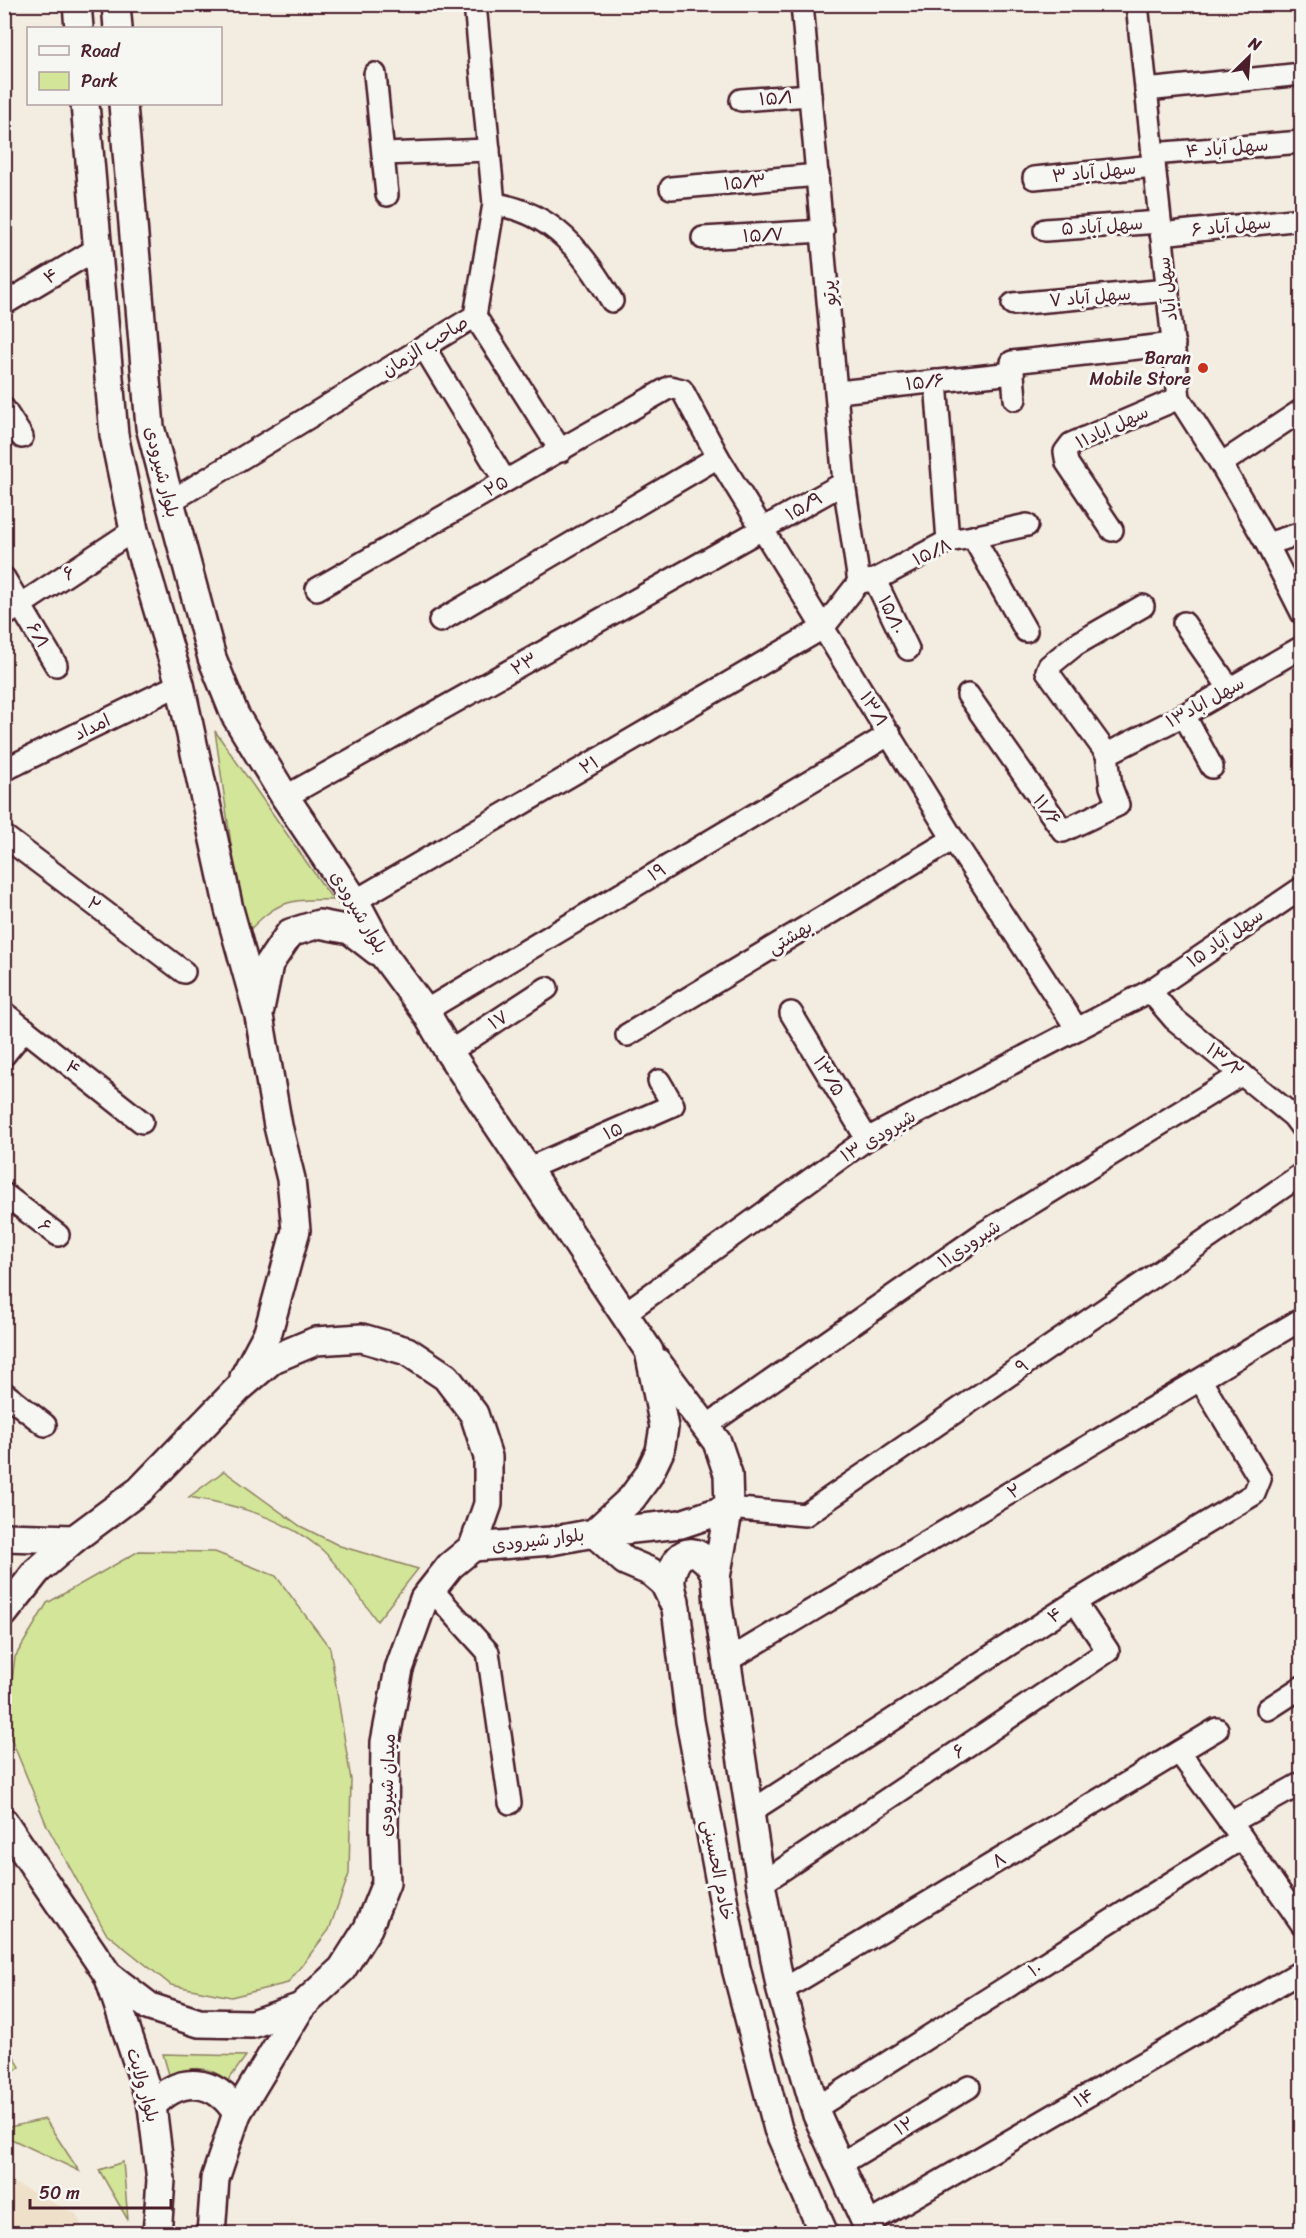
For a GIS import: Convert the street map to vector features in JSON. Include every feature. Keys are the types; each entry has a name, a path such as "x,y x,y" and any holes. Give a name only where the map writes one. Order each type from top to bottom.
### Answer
{"main road":[{"path":"77,4 79,27"},
{"path":"116,4 118,27"},
{"name":"بلوار شیرودی","path":"86,105 114,435 134,530 180,684 229,909 259,1016 278,1126 291,1179 296,1230 268,1332 238,1389"},
{"path":"88,131 124,116"},
{"name":"بلوار شیرودی","path":"124,116 150,427 168,503 216,668 235,715 285,797 355,901 386,957 425,1011 449,1052 649,1351 664,1428 660,1451 648,1476 632,1498 594,1533 551,1541 473,1547"},
{"path":"259,1016 269,964 290,933 319,924 350,930 386,957"},
{"path":"4,1613 37,1571 74,1539 140,1490 238,1389 273,1359 316,1341 362,1338 407,1351 446,1377 474,1413 488,1457 488,1504 473,1547"},
{"path":"649,1351 717,1442 728,1474 729,1508 716,1577"},
{"path":"594,1533 681,1524 729,1508"},
{"name":"خادم الحسینی","path":"594,1533 608,1549 625,1562 651,1572 664,1583 676,1608 690,1721 736,1968 778,2129 824,2234"},
{"path":"4,1537 74,1539"},
{"name":"میدان شیرودی","path":"4,1822 108,1975 150,2007 199,2023 252,2024 301,2007 342,1969 368,1928 387,1883 384,1831 385,1742 399,1669 424,1599 450,1566 473,1547"},
{"path":"676,1608 670,1580 674,1566 681,1556 690,1552 702,1555 711,1563 716,1577 725,1662 781,1991 816,2108 839,2165 869,2229"},
{"name":"بلوار ولایت","path":"108,1975 152,2106 161,2180 157,2234"},
{"path":"211,2234 215,2179 237,2113 301,2007"},
{"path":"152,2106 162,2095 175,2088 189,2084 204,2085 224,2096 237,2113"}],"street":[{"name":"صاحب الزمان","path":"168,503 474,316 494,204 475,4"},
{"name":"پرتو","path":"802,4 838,392 844,483 867,581"},
{"name":"سهل آباد","path":"1137,4 1179,398 1221,464 1267,544 1296,586 1302,613"},
{"path":"375,74 387,195"},
{"path":"1146,90 1302,74"},
{"name":"۱۵/۱","path":"741,100 810,95"},
{"name":"سهل آباد ۴","path":"1153,160 1302,142"},
{"path":"384,154 489,150"},
{"name":"سهل آباد ۳","path":"1034,178 1153,160"},
{"name":"۱۵/۳","path":"671,188 818,175"},
{"path":"494,204 519,208 558,230 590,264 612,302"},
{"name":"سهل آباد ۶","path":"1160,228 1302,219"},
{"name":"سهل آباد ۵","path":"1045,230 1160,228"},
{"name":"۱۵/۷","path":"703,238 823,231"},
{"name":"۴","path":"4,304 98,248"},
{"name":"سهل آباد ۷","path":"1013,304 1168,290"},
{"path":"474,316 561,451"},
{"path":"1015,399 1012,362 1174,344"},
{"path":"424,347 505,481"},
{"name":"۱۵/۶","path":"838,392 1013,373"},
{"path":"936,381 948,541"},
{"name":"۲۵","path":"317,589 670,387 676,387"},
{"name":"۱۳/۱","path":"676,387 681,390 718,457 953,839 1077,1029"},
{"name":"سهل اباد۱۱","path":"1112,530 1067,463 1065,452 1071,444 1179,398"},
{"path":"4,409 22,436"},
{"path":"1221,464 1302,410"},
{"path":"440,621 718,457"},
{"name":"۱۵/۹","path":"764,530 844,483"},
{"path":"973,537 1027,525"},
{"name":"۶","path":"13,611 134,530"},
{"name":"۲۳","path":"285,797 764,530"},
{"path":"1267,544 1302,532"},
{"name":"۱۵/۸","path":"867,581 948,541 973,537 1026,631"},
{"name":"۶/۱","path":"4,578 13,611 56,665"},
{"path":"823,628 867,581"},
{"name":"۱۵/۱۰","path":"867,581 908,649"},
{"path":"1107,754 1047,671 1049,666 1075,645 1143,606"},
{"path":"1184,623 1230,689"},
{"name":"۲۱","path":"355,901 823,628"},
{"name":"سهل اباد۱۳","path":"1107,754 1184,715 1302,647"},
{"name":"امداد","path":"4,770 180,684"},
{"name":"۱۱/۶","path":"968,695 1060,829 1066,831 1118,805 1111,787 1107,754"},
{"path":"1184,715 1212,767"},
{"name":"۱۹","path":"425,1011 890,734"},
{"name":"۲","path":"4,836 184,972"},
{"name":"بهشتی","path":"627,1035 953,839"},
{"name":"سهل آباد ۱۵","path":"1150,990 1277,902 1302,888"},
{"name":"۱۷","path":"449,1052 547,988"},
{"name":"شیرودی ۱۳","path":"625,1313 867,1139 1150,990"},
{"name":"۱۳/۲","path":"1150,990 1174,1019 1293,1116 1302,1128"},
{"name":"۴","path":"4,1013 142,1122"},
{"name":"۱۳/۵","path":"791,1013 867,1139"},
{"path":"4,1055 25,1029"},
{"name":"۱۱شیرودی","path":"705,1428 985,1232 1242,1074"},
{"name":"۱۵","path":"527,1169 673,1105 660,1081"},
{"name":"۹","path":"729,1508 805,1515 1302,1174"},
{"name":"۶","path":"4,1194 58,1235"},
{"name":"۲","path":"725,1662 1302,1319"},
{"name":"۴","path":"750,1812 1075,1602 1254,1494 1260,1479 1201,1381"},
{"path":"4,1393 45,1425"},
{"path":"432,1590 488,1652 510,1803"},
{"name":"۶","path":"761,1884 1108,1651 1075,1602"},
{"path":"1268,1709 1302,1688"},
{"name":"۸","path":"781,1991 1216,1729"},
{"path":"1179,1752 1302,1924"},
{"name":"۱۰","path":"816,2108 1241,1837 1302,1783"},
{"name":"۱۴","path":"869,2229 1302,1971"},
{"name":"۱۲","path":"839,2165 969,2087"}],"shaded area":[{"path":"4,2178 76,2214 85,2233 5,2233"}],"green space":[{"path":"215,731 333,900 304,900 283,904 265,915 244,936"},
{"path":"224,1471 300,1526 340,1546 418,1569 377,1621 334,1563 320,1548 305,1537 274,1520 241,1508 189,1497"},
{"path":"139,1551 215,1552 276,1576 330,1648 351,1780 349,1874 329,1930 288,1983 231,1997 171,1985 106,1933 47,1826 6,1726 15,1657 47,1603"},
{"path":"5,2041 20,2067 13,2072 5,2067"},
{"path":"163,2054 246,2056 228,2081 214,2072 200,2069 185,2070 170,2078"},
{"path":"45,2119 79,2171 5,2136 5,2128"},
{"path":"123,2162 128,2220 99,2170"}],"place":[{"name":"Baran Mobile Store","path":"1203,368"}]}
